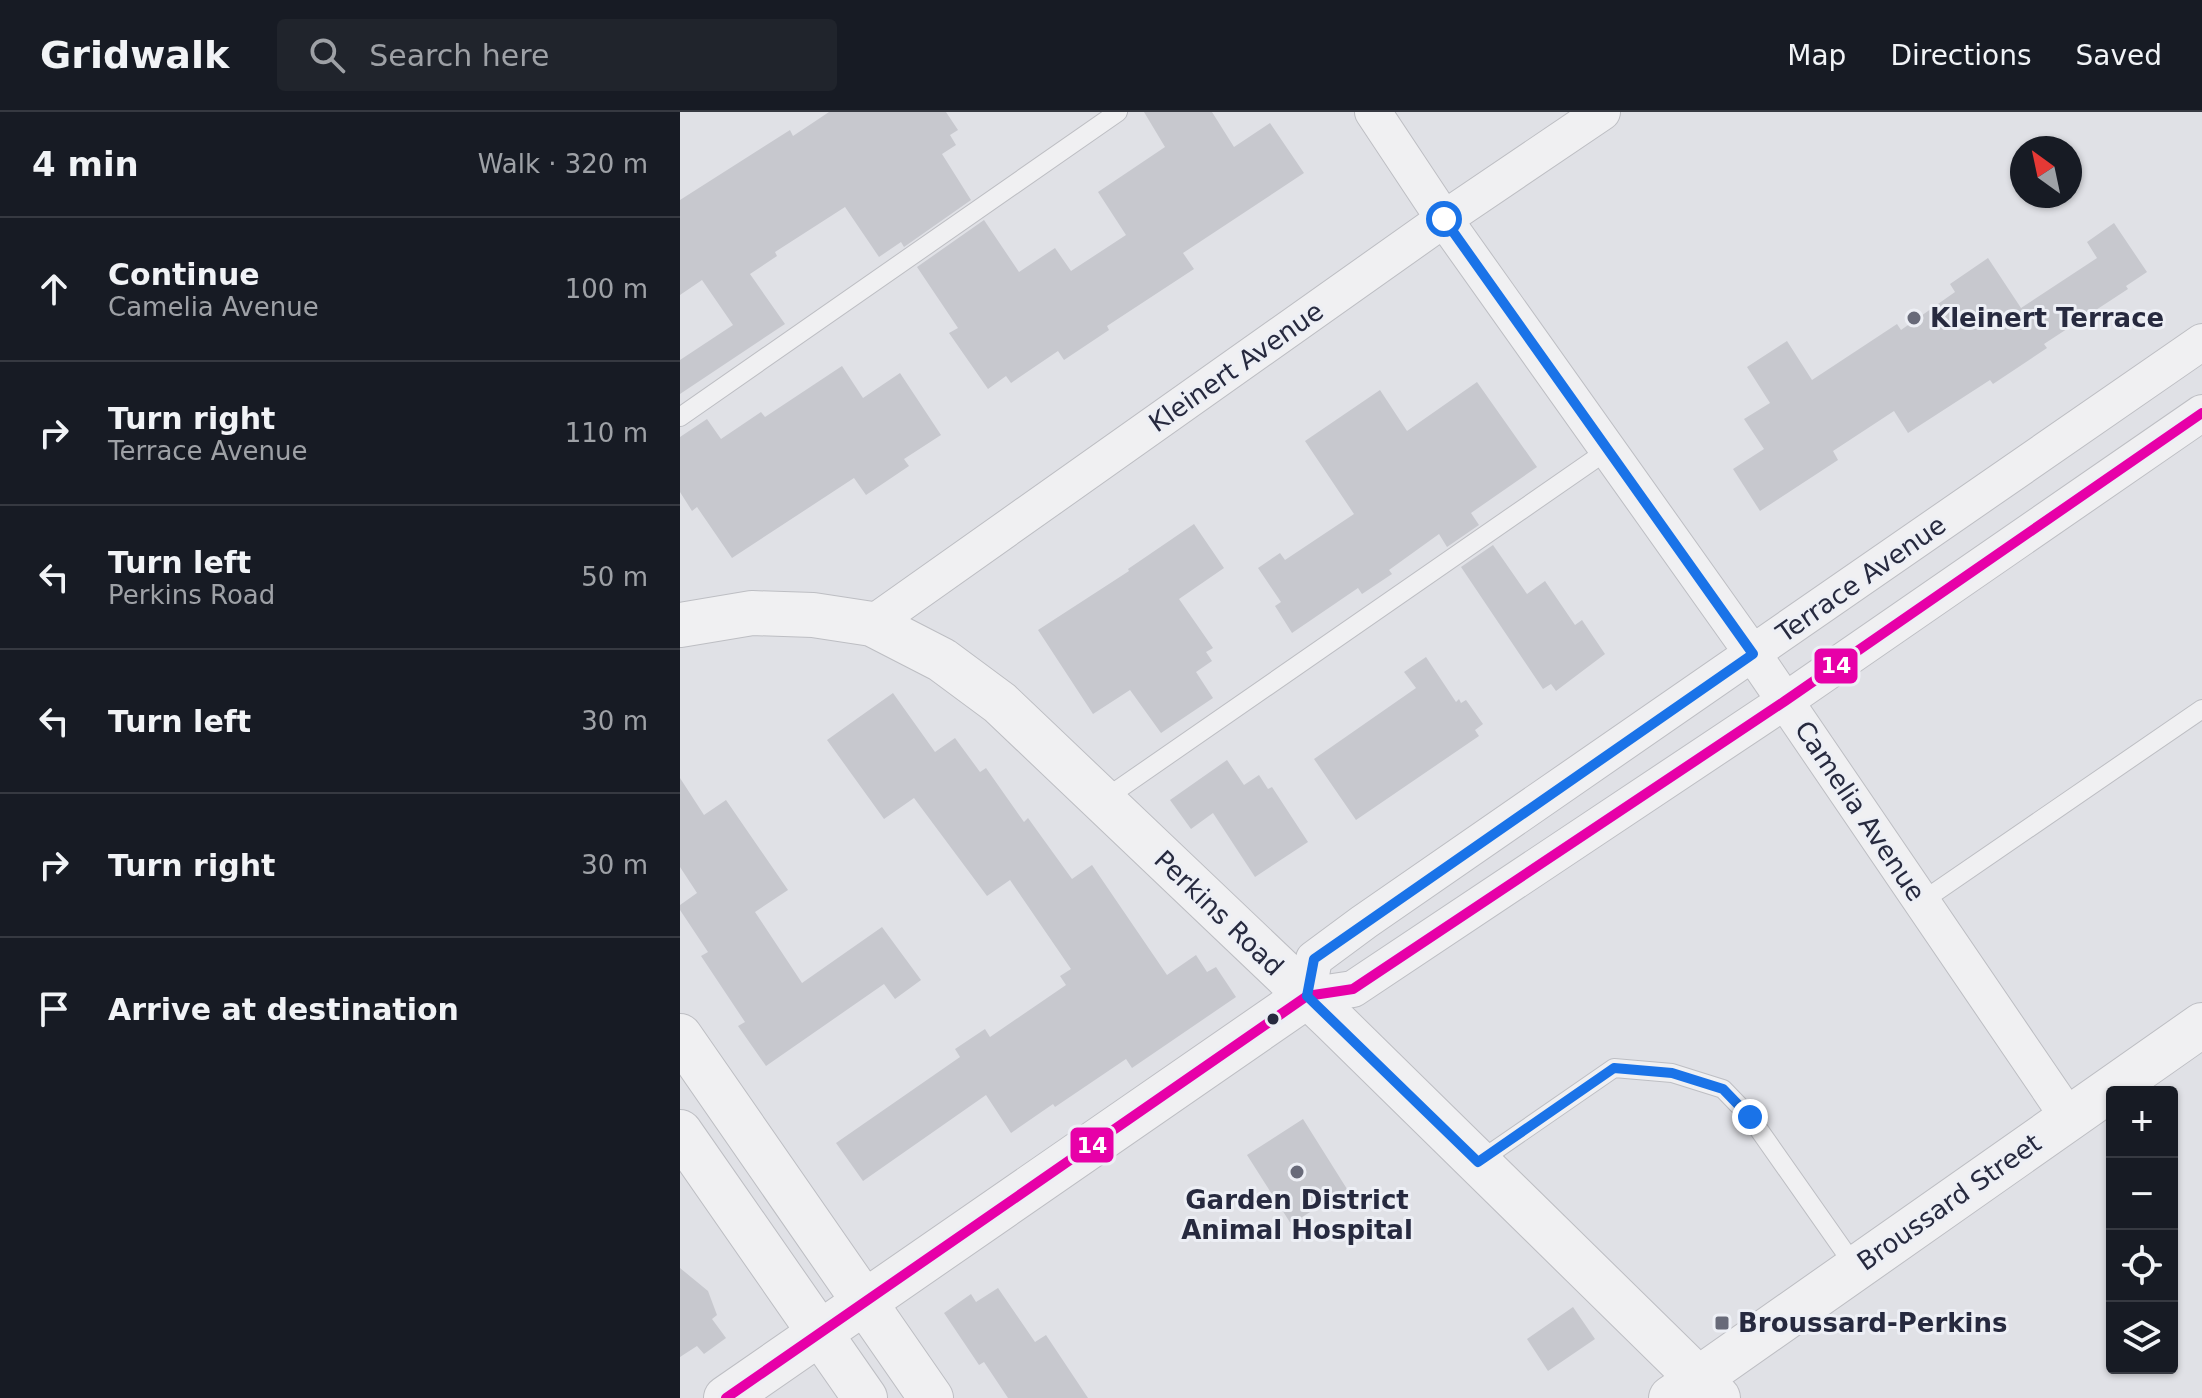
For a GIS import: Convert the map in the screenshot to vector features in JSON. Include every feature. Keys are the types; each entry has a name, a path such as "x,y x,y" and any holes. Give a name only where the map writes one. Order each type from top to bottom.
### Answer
{"street":[{"name":"Camelia Avenue","path":"1373,112 1444,219 1753,654 2069,1118"},
{"name":"Kleinert Avenue","path":"872,624 1444,219 1602,112"},
{"name":"Terrace Avenue","path":"1307,996 1314,959 2202,342"},
{"path":"726,1398 1307,996 1353,989 1785,701 2202,413"},
{"name":"Perkins Road","path":"680,625 752,613 813,615 872,624 942,660 1000,703 1478,1162 1695,1392"},
{"name":"Broussard Street","path":"1695,1392 1856,1268 2202,1025"},
{"path":"680,1036 931,1398"},
{"path":"680,1132 865,1398"}],"lane":[{"path":"680,417 1118,112"},
{"path":"1103,800 1608,450"},
{"path":"1921,902 2202,709"},
{"path":"1478,1162 1614,1068 1672,1073 1723,1089 1750,1117 1856,1268"}],"building":[{"path":"829,112 946,112 958,130 950,135 956,145 942,154 971,200 904,247 901,242 879,257 845,207 775,252 777,256 750,274 785,324 680,394 680,360 733,325 702,280 680,295 680,200 790,130 793,136"},
{"path":"1144,112 1212,112 1234,147 1270,123 1304,173 1183,253 1194,269 1107,326 1109,330 1064,360 1058,351 1011,383 1006,376 988,389 949,333 958,328 917,267 984,220 1019,272 1055,248 1071,271 1126,235 1098,192 1165,147"},
{"path":"2114,223 2147,272 2126,286 2128,289 2044,344 2047,348 1993,384 1990,380 1908,433 1894,411 1833,451 1838,460 1760,511 1733,469 1764,449 1744,419 1770,403 1747,367 1787,341 1812,380 1897,324 1901,330 1955,292 1950,284 1988,258 2021,308 2097,258 2087,242"},
{"path":"842,366 863,398 900,373 941,435 904,459 909,466 866,495 854,478 732,558 697,507 692,511 680,492 680,437 707,419 721,439 761,412 765,417"},
{"path":"1477,382 1537,467 1471,513 1479,525 1447,547 1439,534 1389,570 1392,574 1362,594 1358,588 1292,633 1275,606 1281,602 1258,568 1280,553 1285,560 1354,514 1305,441 1380,390 1407,431"},
{"path":"1194,524 1224,568 1179,599 1213,648 1206,652 1212,661 1196,672 1213,698 1161,733 1130,690 1093,714 1038,630"},
{"path":"1493,545 1527,594 1545,581 1575,625 1582,620 1605,654 1556,691 1551,684 1543,689 1461,567"},
{"path":"1426,657 1456,702 1466,700 1483,724 1475,730 1479,736 1356,820 1314,759 1416,688 1404,672"},
{"path":"893,693 935,752 955,738 980,772 986,768 1024,822 1028,818 1072,879 1092,865 1167,975 1196,955 1207,972 1216,967 1236,997 1132,1068 1126,1059 1011,1133 986,1095 863,1181 836,1143 960,1057 955,1049 985,1029 990,1037 1066,985 1060,976 1071,969 1010,880 987,896 914,798 884,819 827,740"},
{"path":"1227,760 1244,785 1259,775 1268,789 1272,787 1308,842 1255,877 1213,813 1191,829 1170,800"},
{"path":"680,778 704,815 726,800 788,890 755,912 802,983 882,927 921,980 895,999 884,984 766,1066 738,1026 745,1022 701,956 708,952 680,910 680,905 697,893 680,867"},
{"name":"Garden District Animal Hospital","path":"1303,1119 1347,1189 1291,1224 1247,1155"},
{"path":"680,1268 708,1291 717,1315 712,1319 726,1338 704,1354 697,1346 680,1357"},
{"path":"998,1288 1035,1342 1046,1335 1088,1398 1008,1398 984,1362 979,1365 944,1313 971,1294 976,1302"},
{"path":"1573,1307 1595,1339 1548,1371 1527,1339"}],"transit line":[{"name":"14","path":"726,1398 1307,996 1353,989 1785,701 2202,413"}],"place":[{"name":"Kleinert Terrace","path":"1914,318"},
{"name":"Garden District Animal Hospital","path":"1297,1172"},
{"name":"Broussard-Perkins","path":"1722,1323"}],"route":[{"path":"1444,219 1753,654 1314,959 1307,996 1478,1162 1614,1068 1672,1073 1723,1089 1750,1117"}]}
